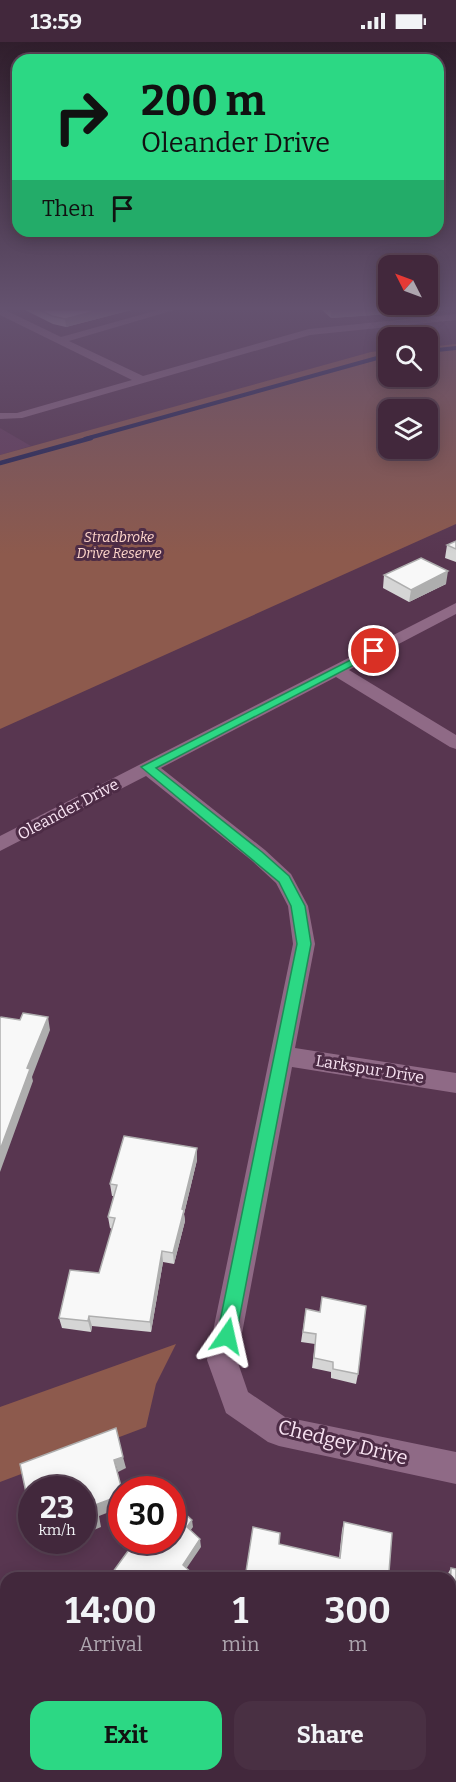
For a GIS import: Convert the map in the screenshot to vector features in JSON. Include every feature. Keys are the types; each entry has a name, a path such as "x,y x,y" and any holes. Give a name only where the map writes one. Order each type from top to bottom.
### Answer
{"street":[{"path":"3,416 99,391"},
{"name":"Oleander Drive","path":"0,844 456,608"},
{"path":"337,670 456,743"},
{"path":"147,767 258,855 284,879 298,906 304,944 283,1056"},
{"name":"Larkspur Drive","path":"283,1056 456,1083"},
{"name":"Chedgey Drive","path":"283,1056 222,1360 237,1402 279,1431 456,1468"}],"shaded area":[{"path":"0,428 31,446 0,455"}],"green space":[{"name":"Stradbroke Drive Reserve","path":"230,391 456,391 456,524 0,729 0,455"},
{"path":"176,1344 156,1384 146,1427 0,1482 0,1407"}],"building":[{"path":"456,541 456,549 447,545"},
{"path":"421,558 448,571 411,590 384,575"},
{"path":"23,1013 48,1017 27,1068 30,1069 0,1150 0,1018 20,1020"},
{"path":"124,1136 197,1148 173,1253 162,1251 150,1322 89,1316 88,1321 59,1318 70,1270 99,1273 115,1218 108,1217 117,1185 110,1184"},
{"path":"322,1297 366,1306 358,1374 333,1369 333,1362 314,1358 316,1334 303,1332 306,1309 320,1312"},
{"path":"116,1428 123,1457 114,1460 118,1476 108,1476 108,1500 96,1505 96,1476 23,1476 20,1464"},
{"path":"186,1515 192,1520 187,1527 200,1539 183,1565 191,1572 113,1572 126,1554 186,1554"},
{"path":"344,1522 392,1533 389,1572 246,1572 253,1527 280,1533 279,1544 340,1558"}],"waterway":[{"path":"85,439 257,391"},
{"path":"0,463 91,438"}],"route":[{"path":"227,1336 304,944 298,906 284,879 258,855 147,767 374,651"}]}
